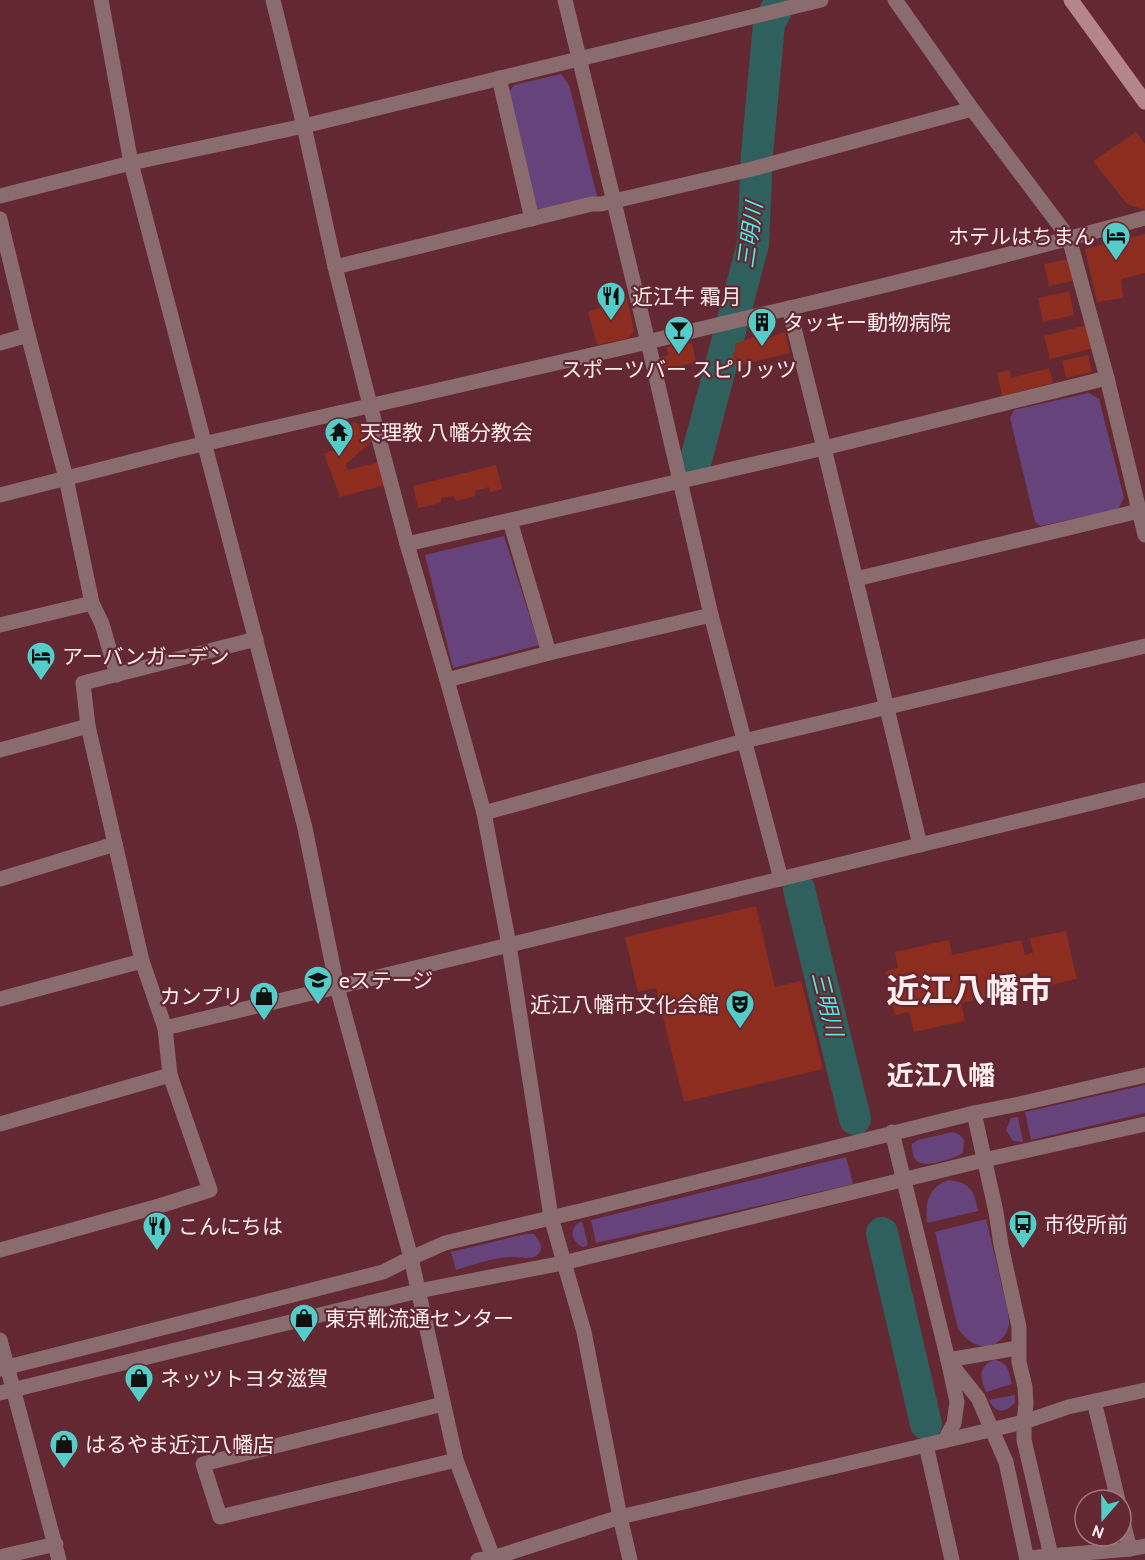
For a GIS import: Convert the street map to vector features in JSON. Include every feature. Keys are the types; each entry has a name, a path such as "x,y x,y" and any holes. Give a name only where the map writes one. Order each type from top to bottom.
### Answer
{"main road":[{"path":"1071,0 1145,102"}],"street":[{"path":"101,0 132,163 305,828 337,987 411,1258 456,1460 488,1559 620,1516 1024,1422 1068,1407 1145,1389"},
{"path":"273,0 335,267 370,405 484,813 509,945 551,1217 584,1332 630,1560"},
{"path":"565,0 711,615 781,879"},
{"path":"0,196 132,163 304,126 821,0"},
{"path":"895,0 972,109 1069,238 1107,378 1145,535"},
{"path":"499,78 532,219"},
{"path":"335,267 592,204 601,204 757,167 972,109"},
{"path":"0,495 370,405 789,308 1145,218"},
{"path":"0,219 66,478 92,603 102,624 117,675"},
{"path":"789,308 920,845"},
{"path":"0,343 28,335"},
{"path":"407,544 824,448 1107,378"},
{"path":"856,579 1139,511"},
{"path":"510,521 549,653"},
{"path":"0,625 92,603"},
{"path":"447,680 549,653 711,615"},
{"path":"0,1250 210,1190 170,1075 165,1028 142,961 88,726 83,683 256,639"},
{"path":"484,813 744,741 1145,646"},
{"path":"0,750 88,726"},
{"path":"165,1028 1145,790"},
{"path":"0,879 115,844"},
{"path":"0,999 142,961"},
{"path":"0,1124 170,1075"},
{"path":"4,1369 383,1272 445,1243 607,1205 892,1132 1145,1075"},
{"path":"974,1113 1019,1327 1018,1348 1025,1395 1024,1440 1052,1558"},
{"path":"7,1391 418,1291 563,1263 904,1179 1145,1124"},
{"path":"892,1132 957,1402 954,1424 945,1440"},
{"path":"0,1340 7,1391 60,1560"},
{"path":"948,1360 1018,1348"},
{"path":"948,1360 978,1398 993,1429 1006,1462 1027,1559 1130,1550 1145,1546"},
{"path":"1094,1401 1115,1488"},
{"path":"443,1404 203,1464 220,1517 456,1460"},
{"path":"926,1445 952,1560"},
{"path":"0,1557 56,1544"}],"shaded area":[{"path":"561,74 569,85 597,196 592,200 544,211 534,207 507,95 514,85"},
{"path":"1089,393 1099,399 1124,498 1118,509 1041,526 1035,522 1010,418 1014,410"},
{"path":"504,536 539,645 453,668 425,555"},
{"path":"1145,1085 1145,1113 1031,1140 1025,1112"},
{"path":"1018,1117 1023,1142 1013,1141 1006,1130 1011,1118"},
{"path":"953,1132 964,1140 963,1153 933,1163 923,1164 916,1160 912,1144 918,1140"},
{"path":"846,1157 853,1184 596,1243 591,1220"},
{"path":"949,1180 962,1183 970,1189 978,1211 927,1223 928,1202 932,1191"},
{"path":"986,1219 1007,1305 1009,1323 1007,1331 1000,1340 993,1345 979,1346 971,1342 958,1329 935,1232"},
{"path":"582,1221 588,1245 583,1247 576,1242 573,1234 575,1227"},
{"path":"534,1234 540,1242 540,1252 535,1257 499,1258 456,1270 451,1252"},
{"path":"994,1360 1005,1365 1012,1384 986,1392 982,1382 983,1369"},
{"path":"1015,1395 1015,1402 1005,1410 994,1408 989,1400"}],"building":[{"path":"1136,132 1145,144 1145,210 1127,204 1093,161"},
{"name":"ホテルはちまん","path":"1145,234 1145,273 1121,279 1123,298 1097,302 1085,249"},
{"path":"1072,258 1077,280 1049,286 1044,264"},
{"path":"1069,291 1074,315 1043,322 1038,298"},
{"name":"近江牛 霜月","path":"627,298 634,331 629,338 597,345 588,312"},
{"path":"1091,324 1098,347 1050,359 1044,336"},
{"name":"タッキー動物病院","path":"767,332 768,338 785,332 790,353 736,366 732,354 735,352 735,344"},
{"name":"スポーツバー スピリッツ","path":"692,343 696,362 662,371 658,358 669,355 666,347"},
{"path":"1088,355 1092,372 1066,378 1062,361"},
{"path":"1049,368 1053,383 1002,396 997,373 1009,370 1011,378"},
{"name":"天理教 八幡分教会","path":"354,422 359,425 363,422 372,429 373,440 346,464 347,470 380,462 385,485 340,497 324,454 333,450 330,445"},
{"path":"496,465 502,489 490,492 489,487 475,491 475,496 456,501 454,496 441,498 441,503 418,508 413,486"},
{"name":"近江八幡市文化会館","path":"756,906 775,987 801,981 823,1069 684,1102 656,988 638,992 625,937"},
{"path":"1066,931 1077,979 1040,987 1036,972 1027,974 1030,988 961,1003 965,1021 914,1032 909,1012 895,1015 885,971 898,968 895,952 949,940 952,955 1021,940 1025,955 1033,953 1030,938"}],"waterway":[{"name":"三明川","path":"694,467 753,244 757,154 769,24 781,0"},
{"name":"三明川","path":"799,889 855,1119"},
{"name":"三明川","path":"882,1233 926,1424"}],"place":[{"name":"ホテルはちまん","path":"1116,262"},
{"name":"近江牛 霜月","path":"611,322"},
{"name":"タッキー動物病院","path":"762,348"},
{"name":"スポーツバー スピリッツ","path":"679,356"},
{"name":"天理教 八幡分教会","path":"339,458"},
{"name":"アーバンガーデン","path":"41,682"},
{"name":"eステージ","path":"318,1006"},
{"name":"カンプリ","path":"264,1022"},
{"name":"近江八幡市文化会館","path":"740,1030"},
{"name":"市役所前","path":"1023,1250"},
{"name":"こんにちは","path":"157,1252"},
{"name":"東京靴流通センター","path":"304,1344"},
{"name":"ネッツトヨタ滋賀","path":"139,1404"},
{"name":"はるやま近江八幡店","path":"64,1470"}],"district":[{"name":"近江八幡市","path":"969,990"},
{"name":"近江八幡","path":"941,1075"}]}
